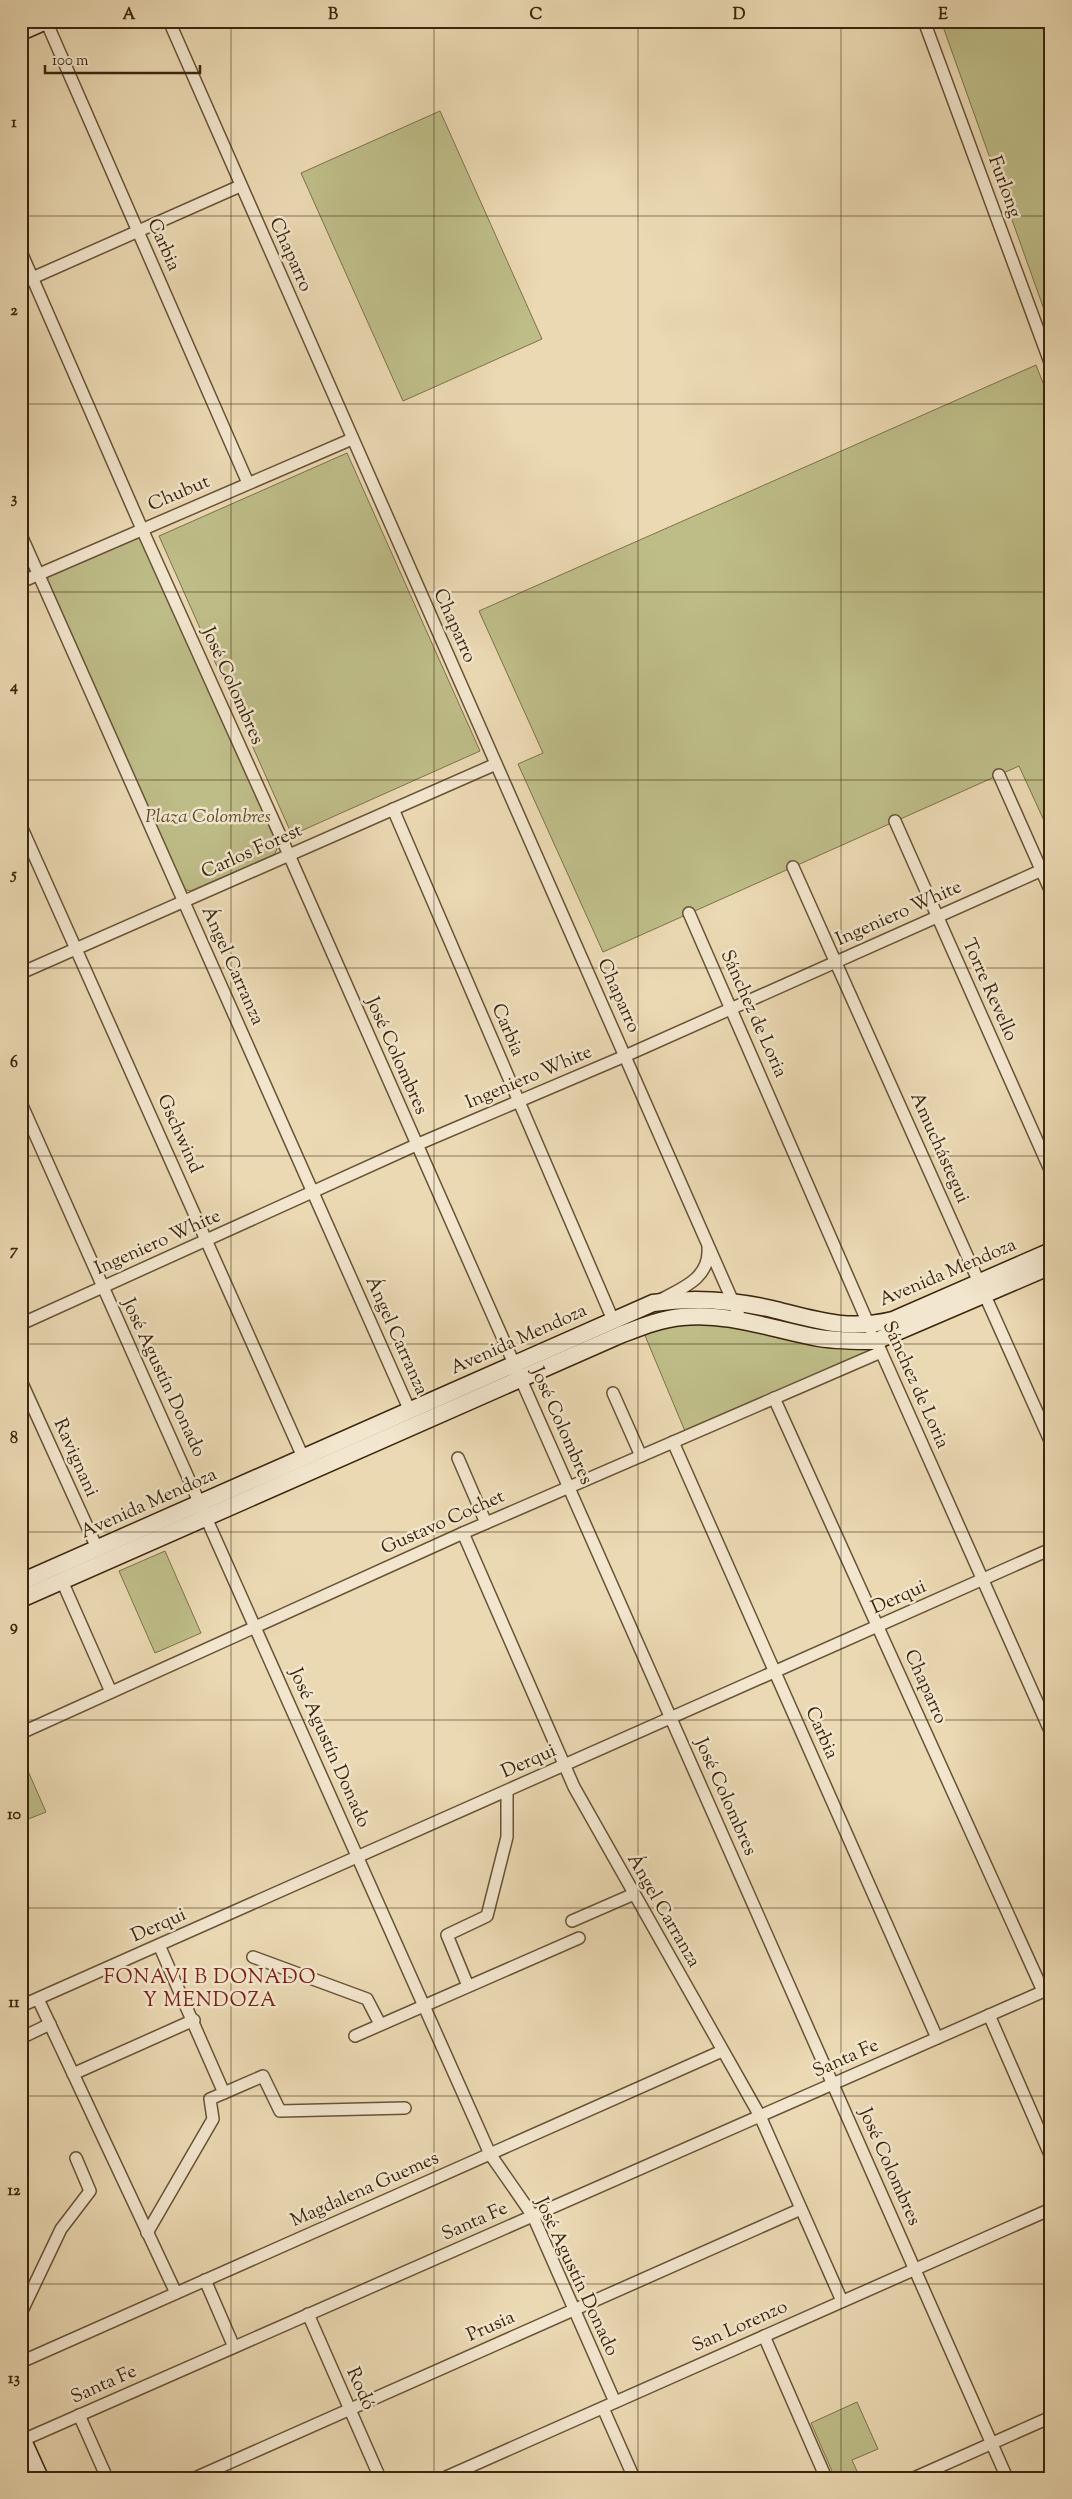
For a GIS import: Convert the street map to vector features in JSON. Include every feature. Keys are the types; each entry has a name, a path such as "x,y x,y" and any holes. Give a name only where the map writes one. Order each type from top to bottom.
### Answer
{"main road":[{"path":"21,32 46,21"},
{"name":"Avenida Mendoza","path":"21,1600 62,1582 303,1458 410,1411 657,1321 684,1317 742,1320 818,1338 849,1342 876,1339 983,1288 1051,1251"},
{"name":"Avenida Mendoza","path":"983,1288 1051,1266"},
{"name":"Avenida Mendoza","path":"21,1582 97,1548 204,1510 518,1372 613,1320 653,1304 677,1299 701,1299 734,1303 770,1309 814,1320 876,1339"},
{"path":"22,2438 40,2478"}],"street":[{"name":"Carbia","path":"46,21 248,483"},
{"name":"Chaparro","path":"169,21 240,186 742,1320"},
{"name":"Furlong","path":"924,21 1051,365"},
{"path":"21,283 240,186"},
{"name":"José Colombres","path":"21,252 142,529 289,855 1007,2478"},
{"name":"Chubut","path":"21,582 352,439"},
{"name":"Ángel Carranza","path":"21,535 410,1411"},
{"name":"Carlos Forest","path":"21,973 496,764"},
{"path":"999,775 1046,868 1051,892"},
{"name":"Carbia","path":"393,809 613,1320"},
{"name":"Torre Revello","path":"895,821 1051,1172"},
{"name":"Gschwind","path":"21,826 303,1458"},
{"name":"Amuchástegui","path":"793,867 1051,1443"},
{"name":"Ingeniero White","path":"21,1324 416,1145 625,1056 1046,868"},
{"name":"Sánchez de Loria","path":"689,913 1051,1733"},
{"name":"José Agustín Donado","path":"21,1103 490,2154 533,2216 615,2402"},
{"path":"653,1304 699,1276 709,1262 708,1244"},
{"name":"Gustavo Cochet","path":"21,1733 463,1533 774,1398 876,1339"},
{"name":"Ravignani","path":"21,1381 97,1548"},
{"path":"613,1394 641,1456"},
{"name":"Chaparro","path":"774,1398 1047,1990"},
{"name":"Carbia","path":"673,1442 937,2038"},
{"path":"458,1458 486,1523"},
{"name":"Ángel Carranza","path":"463,1533 587,1812 760,2116 842,2302"},
{"name":"Derqui","path":"21,2006 1051,1550"},
{"path":"62,1582 111,1692"},
{"path":"468,1986 447,1935 487,1916 508,1837 507,1791"},
{"path":"572,1921 634,1894"},
{"path":"354,2036 579,1938"},
{"path":"159,1945 194,2020 224,2093"},
{"path":"253,1957 367,1999 380,2024"},
{"name":"Santa Fe","path":"22,2438 79,2415 1047,1990"},
{"path":"38,1999 176,2293"},
{"path":"989,2015 1051,2156"},
{"path":"73,2074 194,2020"},
{"path":"21,2038 50,2024"},
{"name":"Magdalena Guemes","path":"21,2362 722,2050"},
{"path":"148,2233 212,2119 210,2099 263,2076 280,2111 405,2108"},
{"path":"21,2313 61,2229 90,2191 76,2158"},
{"name":"Prusia","path":"195,2478 801,2209"},
{"name":"San Lorenzo","path":"444,2478 1051,2209"},
{"path":"205,2280 234,2347"},
{"name":"Rodó","path":"308,2314 380,2478"},
{"path":"764,2336 826,2478"},
{"path":"603,2408 634,2478"},
{"path":"79,2415 107,2478"},
{"path":"914,2478 1051,2417"}],"green space":[{"path":"941,21 1051,21 1051,329"},
{"path":"440,111 542,339 403,401 301,173"},
{"path":"1036,365 1051,403 1051,836 1019,766 603,952 518,764 543,753 479,611"},
{"path":"347,453 480,751 292,835 159,536"},
{"name":"Plaza Colombres","path":"135,537 141,539 278,846 275,854 190,891 184,889 47,582 49,575"},
{"path":"684,1317 876,1341 881,1352 687,1436 641,1326"},
{"path":"165,1551 201,1633 155,1653 119,1571"},
{"path":"21,1755 46,1812 21,1822"},
{"path":"857,2402 878,2449 852,2460 860,2478 835,2478 811,2423"}],"district":[{"name":"FONAVI B DONADO Y MENDOZA","path":"210,1990"}]}
